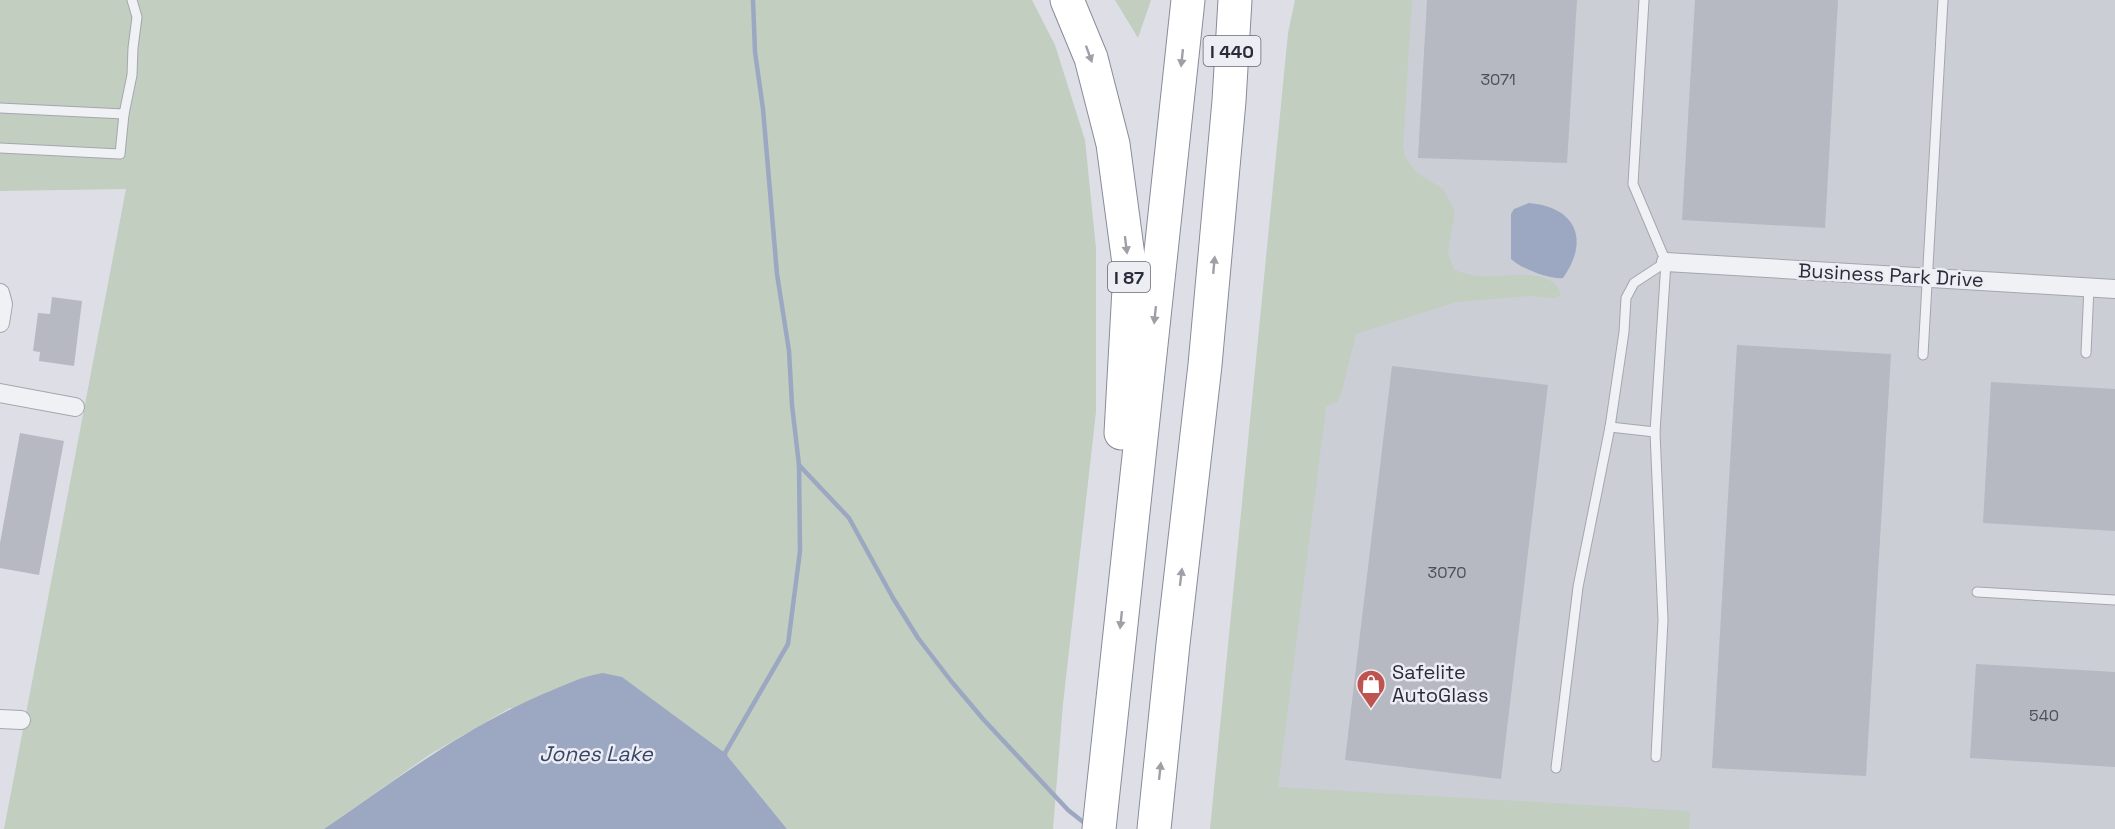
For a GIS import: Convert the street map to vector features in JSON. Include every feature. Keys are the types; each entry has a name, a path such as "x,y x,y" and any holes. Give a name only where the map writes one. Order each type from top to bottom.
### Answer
{"highway":[{"name":"I 87","path":"1067,0 1091,58 1113,144 1130,271 1118,491 1127,561 1099,829"},
{"name":"I 440","path":"1127,561 1188,0"},
{"name":"I 440","path":"1229,101 1235,0"},
{"path":"1154,829 1205,366 1229,101 1252,0"}],"street":[{"name":"Business Park Drive","path":"1666,262 2115,289"},
{"path":"0,293 3,304 0,323"},
{"path":"0,393 75,407"},
{"path":"0,719 21,720"}],"lane":[{"path":"0,148 120,154 124,114 132,75 137,17 132,0"},
{"path":"1644,0 1633,184 1666,262 1655,432 1663,620 1656,757"},
{"path":"1923,356 1943,0"},
{"path":"0,108 124,114"},
{"path":"1556,768 1578,587 1610,427 1624,332 1626,298 1634,283 1666,262"},
{"path":"2086,353 2089,287"},
{"path":"1610,427 1655,432"},
{"path":"1977,592 2115,600"}],"shaded area":[{"path":"1334,0 2115,0 2115,829 1251,829"}],"green space":[{"path":"0,0 1032,0 1055,45 1085,140 1096,248 1096,412 1063,704 1053,829 787,829 725,753 510,708 429,755 324,829 4,829 126,189 0,191"},
{"path":"1115,0 1151,0 1138,38"},
{"path":"1295,0 1412,0 1403,145 1405,157 1417,173 1443,189 1455,211 1448,253 1454,270 1477,276 1537,276 1548,279 1556,285 1561,295 1554,298 1529,296 1456,302 1356,334 1338,401 1326,407 1278,787 1690,811 1689,829 1210,829 1288,33"}],"water":[{"path":"1529,203 1558,211 1568,218 1574,228 1576,251 1563,278 1536,273 1511,259 1511,214 1514,209"},
{"name":"Jones Lake","path":"603,673 622,677 725,753 787,829 324,829 430,756 485,723 543,694 580,679"}],"building":[{"path":"1427,0 1577,0 1567,163 1418,158"},
{"path":"1695,0 1838,0 1825,228 1682,220"},
{"path":"52,297 82,301 74,366 39,361 40,352 33,351 38,313 50,314"},
{"path":"1737,345 1891,354 1866,776 1712,768"},
{"path":"1392,366 1548,385 1501,779 1345,760"},
{"path":"1991,382 2115,389 2115,531 1983,523"},
{"path":"20,433 64,441 39,575 0,568 0,543"},
{"path":"1976,664 2115,672 2115,767 1970,758"}],"waterway":[{"path":"725,757 725,753 788,644 800,551 799,465 789,351 777,274 763,109 755,52 753,0"},
{"path":"799,465 849,518 918,638 951,681 983,719 1068,810 1087,825"}],"place":[{"name":"Safelite AutoGlass","path":"1371,710"}]}
